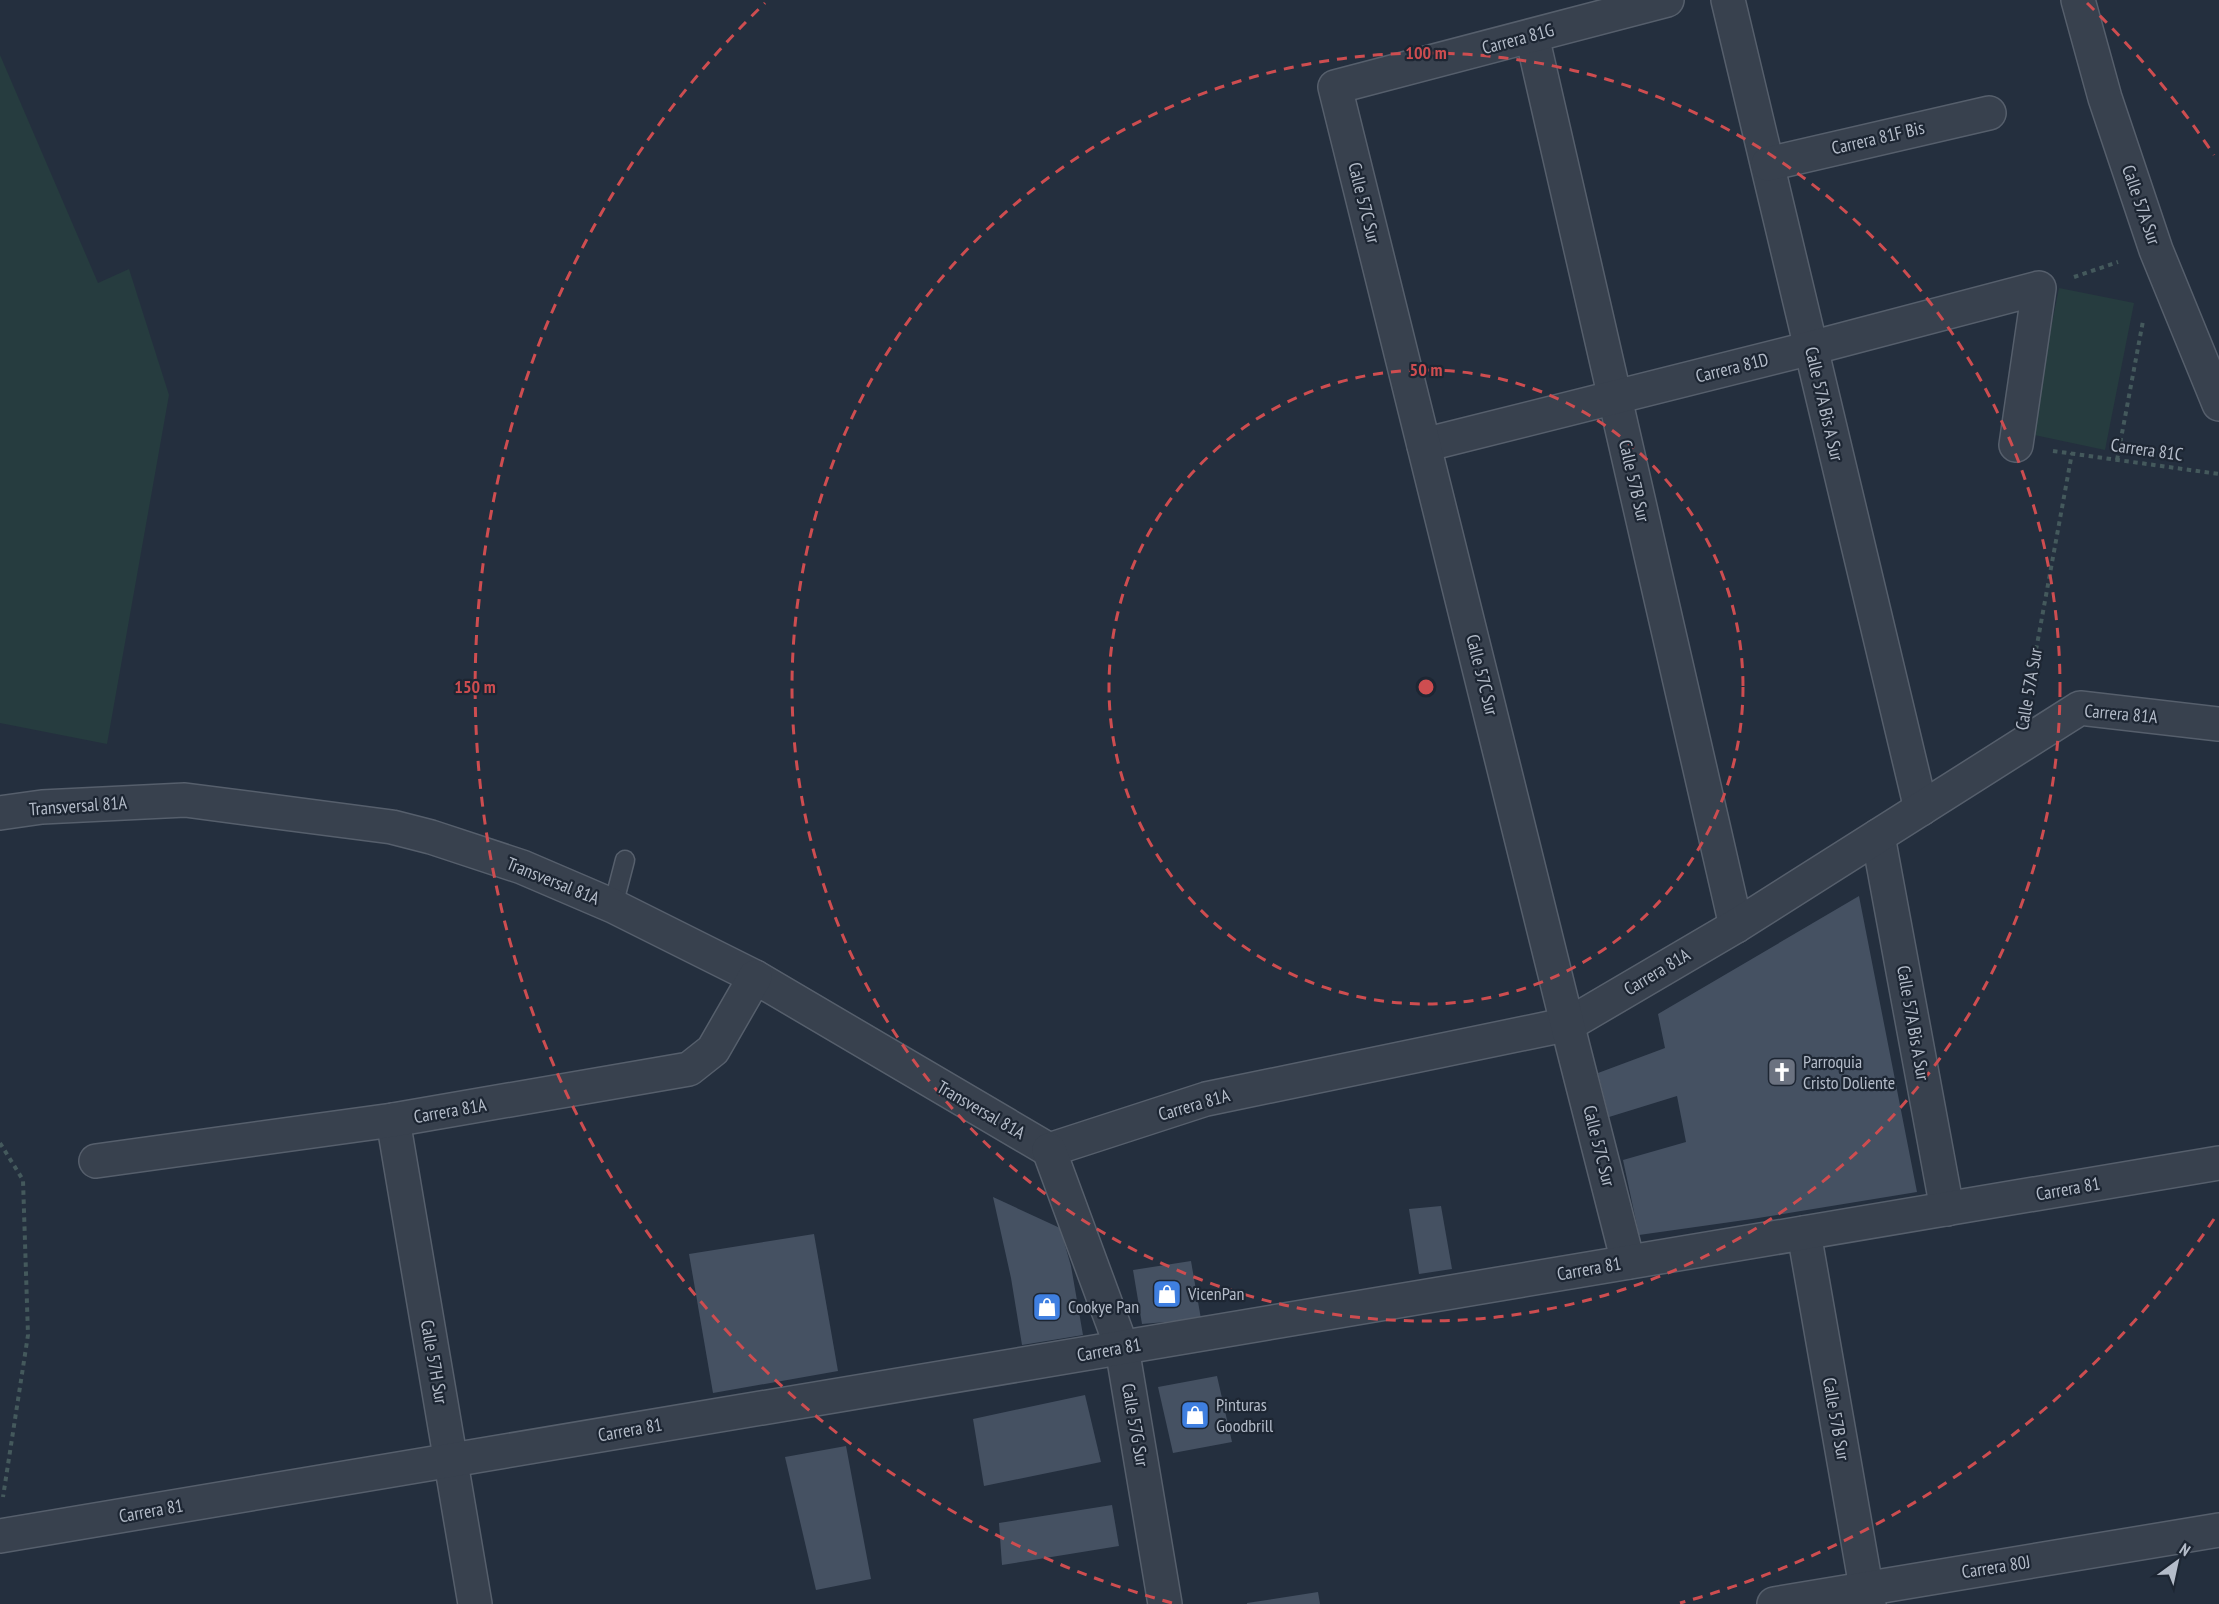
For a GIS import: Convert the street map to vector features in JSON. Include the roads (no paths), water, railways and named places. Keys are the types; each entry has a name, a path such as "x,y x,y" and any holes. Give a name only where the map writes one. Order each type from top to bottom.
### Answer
{"street":[{"name":"Carrera 81G","path":"1335,87 1667,0"},
{"name":"Calle 57A Bis A Sur","path":"1728,0 1921,809"},
{"name":"Calle 57A Sur","path":"2078,0 2105,98 2156,250 2219,404"},
{"name":"Calle 57B Sur","path":"1532,36 1736,926"},
{"name":"Calle 57C Sur","path":"1335,87 1628,1262"},
{"name":"Carrera 81F Bis","path":"1768,164 1989,113"},
{"name":"Carrera 81D","path":"1424,445 2039,288 2016,446"},
{"name":"Carrera 81A","path":"1049,1150 1206,1099 1569,1024 1736,926 2079,708 2219,724"},
{"name":"Transversal 81A","path":"0,813 42,807 185,800 392,827 431,837 522,867 613,906 755,977 1049,1150"},
{"name":"Calle 57A Bis A Sur","path":"1878,836 1947,1209"},
{"name":"Carrera 81A","path":"96,1161 393,1120 688,1069 713,1050 755,977"},
{"name":"Calle 57H Sur","path":"393,1120 475,1604"},
{"name":"Calle 57G Sur","path":"1049,1150 1122,1348 1165,1604"},
{"name":"Carrera 81","path":"1,1521 451,1461 2219,1163"},
{"name":"Calle 57B Sur","path":"1804,1233 1867,1596"},
{"name":"Carrera 80J","path":"1774,1604 1867,1596 2219,1530"}],"lane":[{"path":"613,906 626,860"}],"place":[{"name":"Parroquia Cristo Doliente","path":"1782,1072"},
{"name":"VicenPan","path":"1167,1294"},
{"name":"Cookye Pan","path":"1047,1307"},
{"name":"Pinturas Goodbrill","path":"1195,1415"}]}
